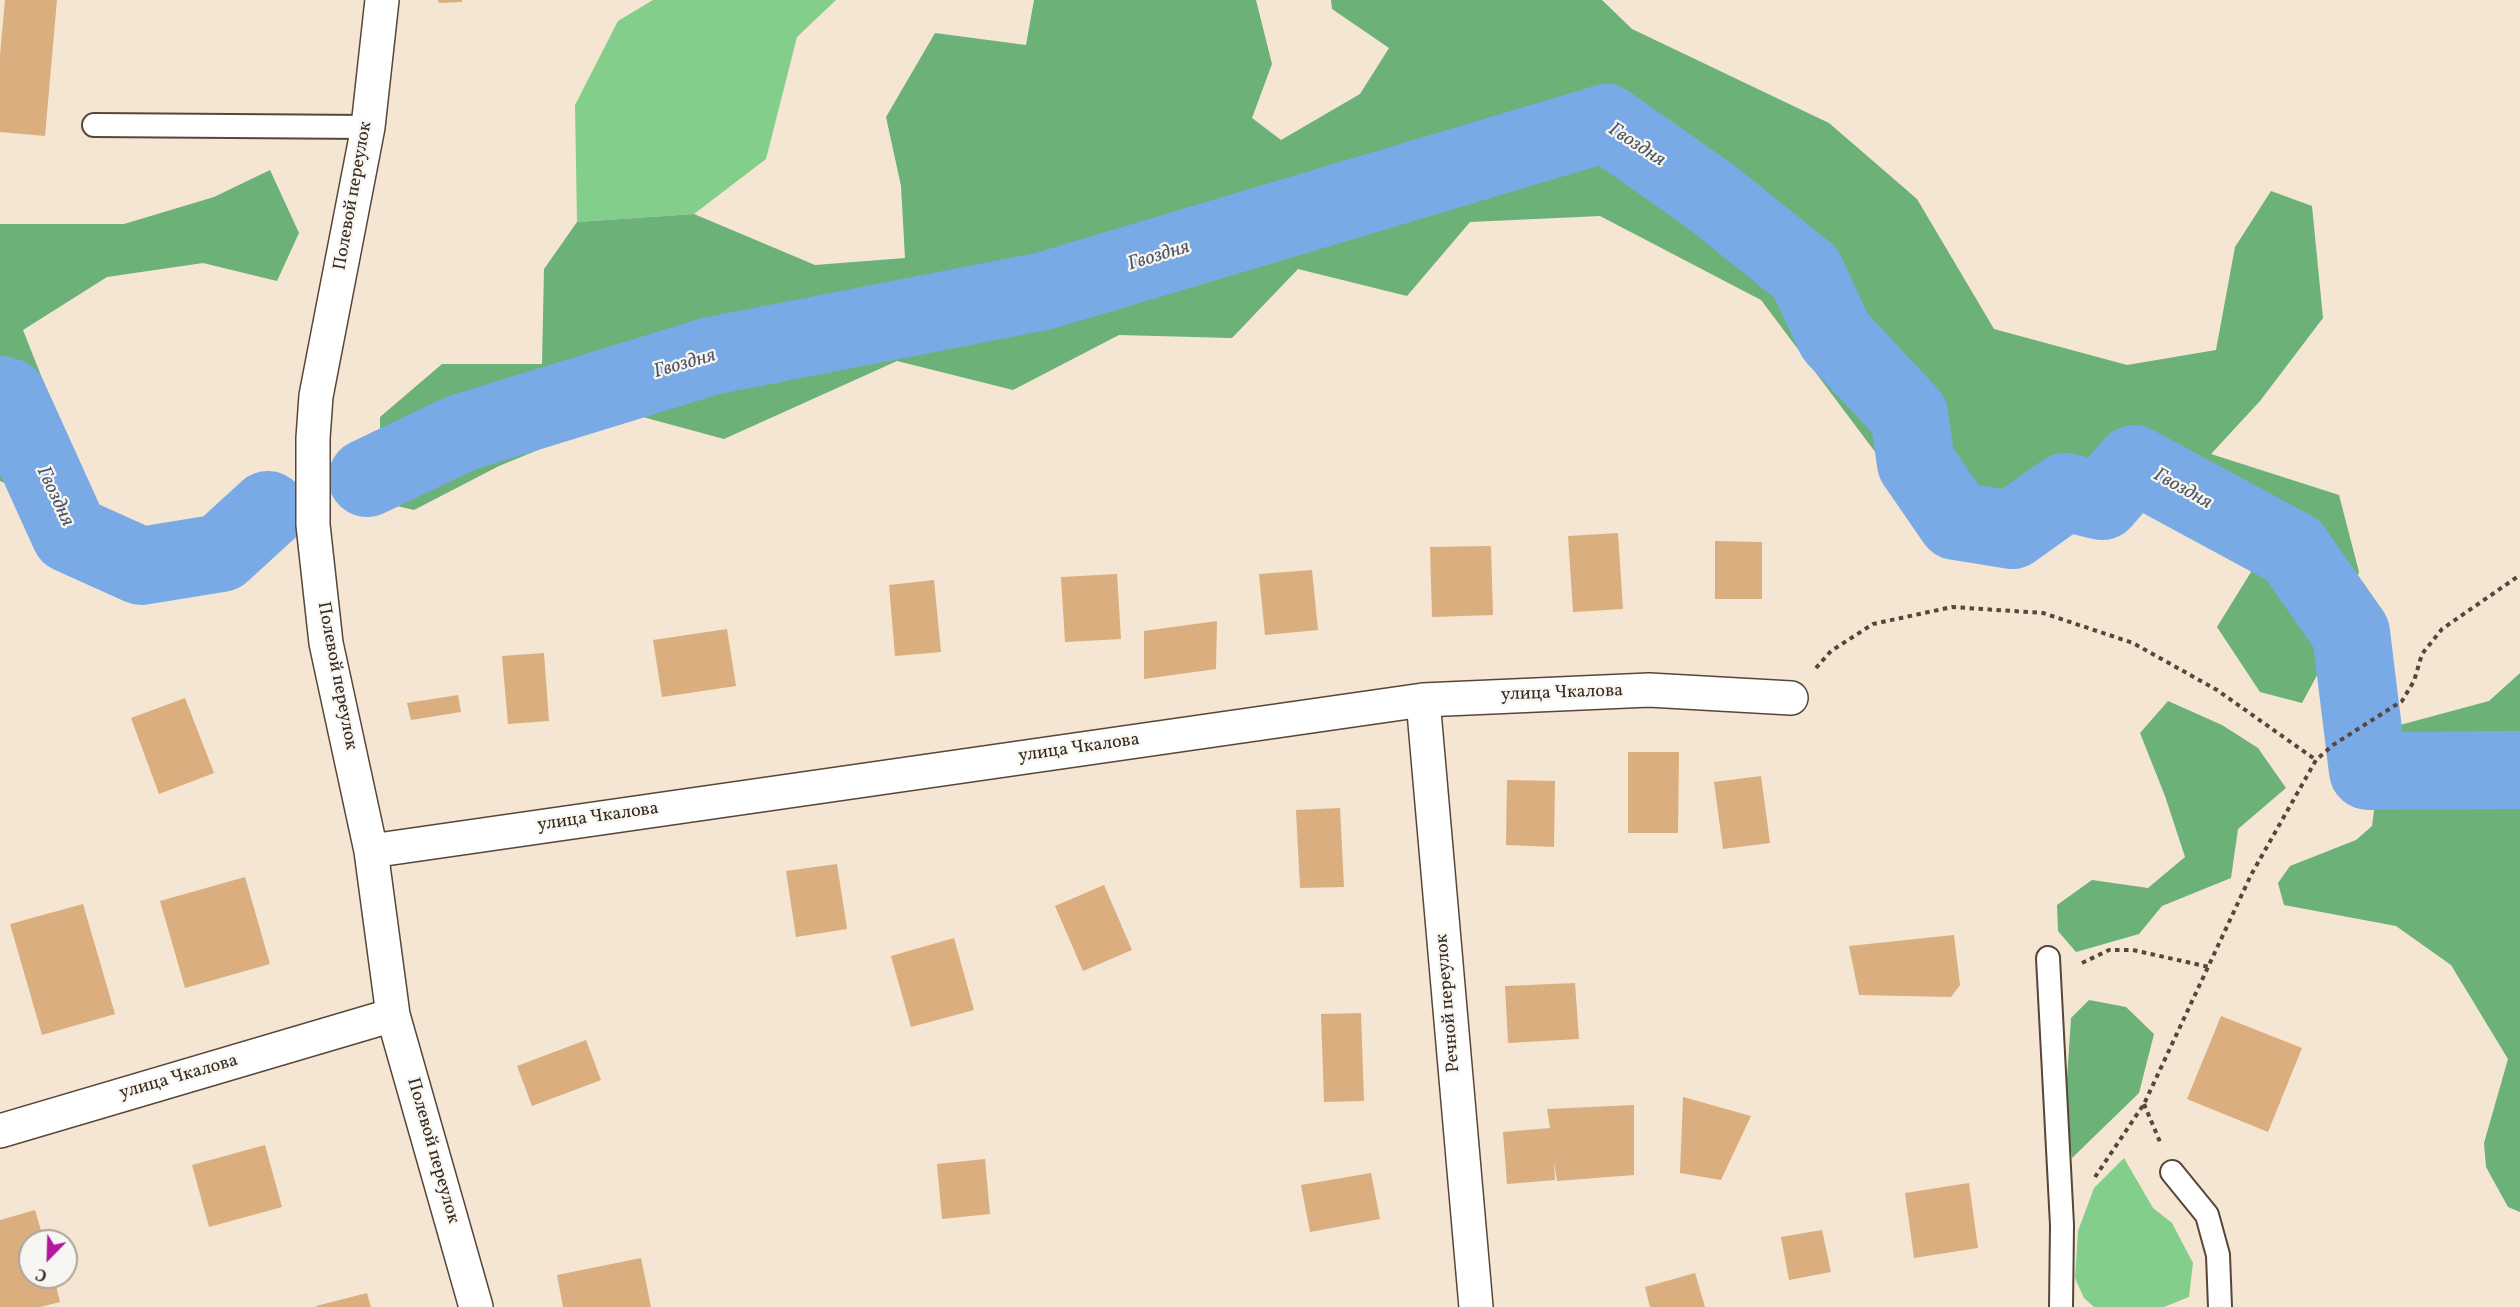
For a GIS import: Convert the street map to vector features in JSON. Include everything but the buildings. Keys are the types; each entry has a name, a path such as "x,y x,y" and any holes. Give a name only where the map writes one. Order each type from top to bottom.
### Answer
{"street":[{"name":"Полевой переулок","path":"382,0 368,127 316,396 313,438 313,525 326,643 371,851 393,1015 476,1307"},
{"name":"улица Чкалова","path":"371,851 1423,699 1649,690 1791,698"},
{"name":"Речной переулок","path":"1423,699 1476,1307"},
{"name":"улица Чкалова","path":"0,1131 393,1015"}],"lane":[{"path":"94,125 368,127"},
{"path":"2048,969 2062,1225 2061,1307"},
{"path":"2172,1172 2207,1215 2218,1255 2220,1307"}],"path":[{"path":"2062,1225 2144,1104 2251,875 2316,760 2332,745 2402,701 2414,681 2422,654 2442,629 2520,575"},
{"path":"1791,698 1831,651 1874,624 1952,607 2043,613 2133,643 2217,690 2316,760"},
{"path":"2048,969 2109,950 2133,950 2209,967"},
{"path":"2144,1104 2172,1172"}],"green space":[{"path":"653,0 836,0 797,37 766,159 694,214 577,222 575,105 618,21"},
{"path":"1034,0 1256,0 1272,64 1252,118 1281,140 1360,94 1389,48 1332,9 1331,0 1602,0 1632,29 1829,123 1917,199 1994,329 2127,365 2216,350 2235,247 2271,191 2312,206 2323,318 2260,401 2211,454 2339,495 2359,572 2335,642 2302,703 2260,692 2217,627 2251,572 2210,516 2145,485 1994,564 1903,489 1761,300 1600,216 1470,222 1407,296 1298,269 1232,338 1119,335 1013,390 897,361 724,439 628,413 499,466 414,510 380,502 380,417 442,364 542,364 544,269 577,222 694,214 815,265 905,258 901,186 886,117 935,33 1026,45"},
{"path":"270,170 299,233 277,281 203,263 107,277 23,330 63,431 7,484 0,481 0,224 124,224 214,197"},
{"path":"2520,673 2520,1212 2508,1207 2486,1167 2484,1143 2508,1059 2451,965 2396,926 2284,905 2278,883 2290,866 2356,840 2372,826 2383,739 2400,725 2489,701"},
{"path":"2168,701 2222,725 2258,748 2286,788 2238,829 2231,878 2162,906 2139,934 2076,952 2058,931 2057,905 2092,880 2148,888 2185,857 2165,796 2140,733"},
{"path":"2089,1000 2126,1007 2154,1034 2139,1093 2072,1158 2065,1110 2071,1018"},
{"path":"2124,1158 2153,1208 2172,1223 2193,1263 2189,1297 2164,1307 2094,1307 2084,1298 2075,1278 2078,1231 2094,1188"}],"waterway":[{"name":"Гвоздня","path":"367,478 461,433 711,356 1044,291 1606,123 1710,196 1806,273 1835,336 1909,415 1916,463 1956,521 2012,530 2065,492 2102,501 2134,464 2293,550 2351,633 2368,771 2520,770"},
{"name":"Гвоздня","path":"0,395 8,397 70,534 141,566 221,553 268,510"}]}
